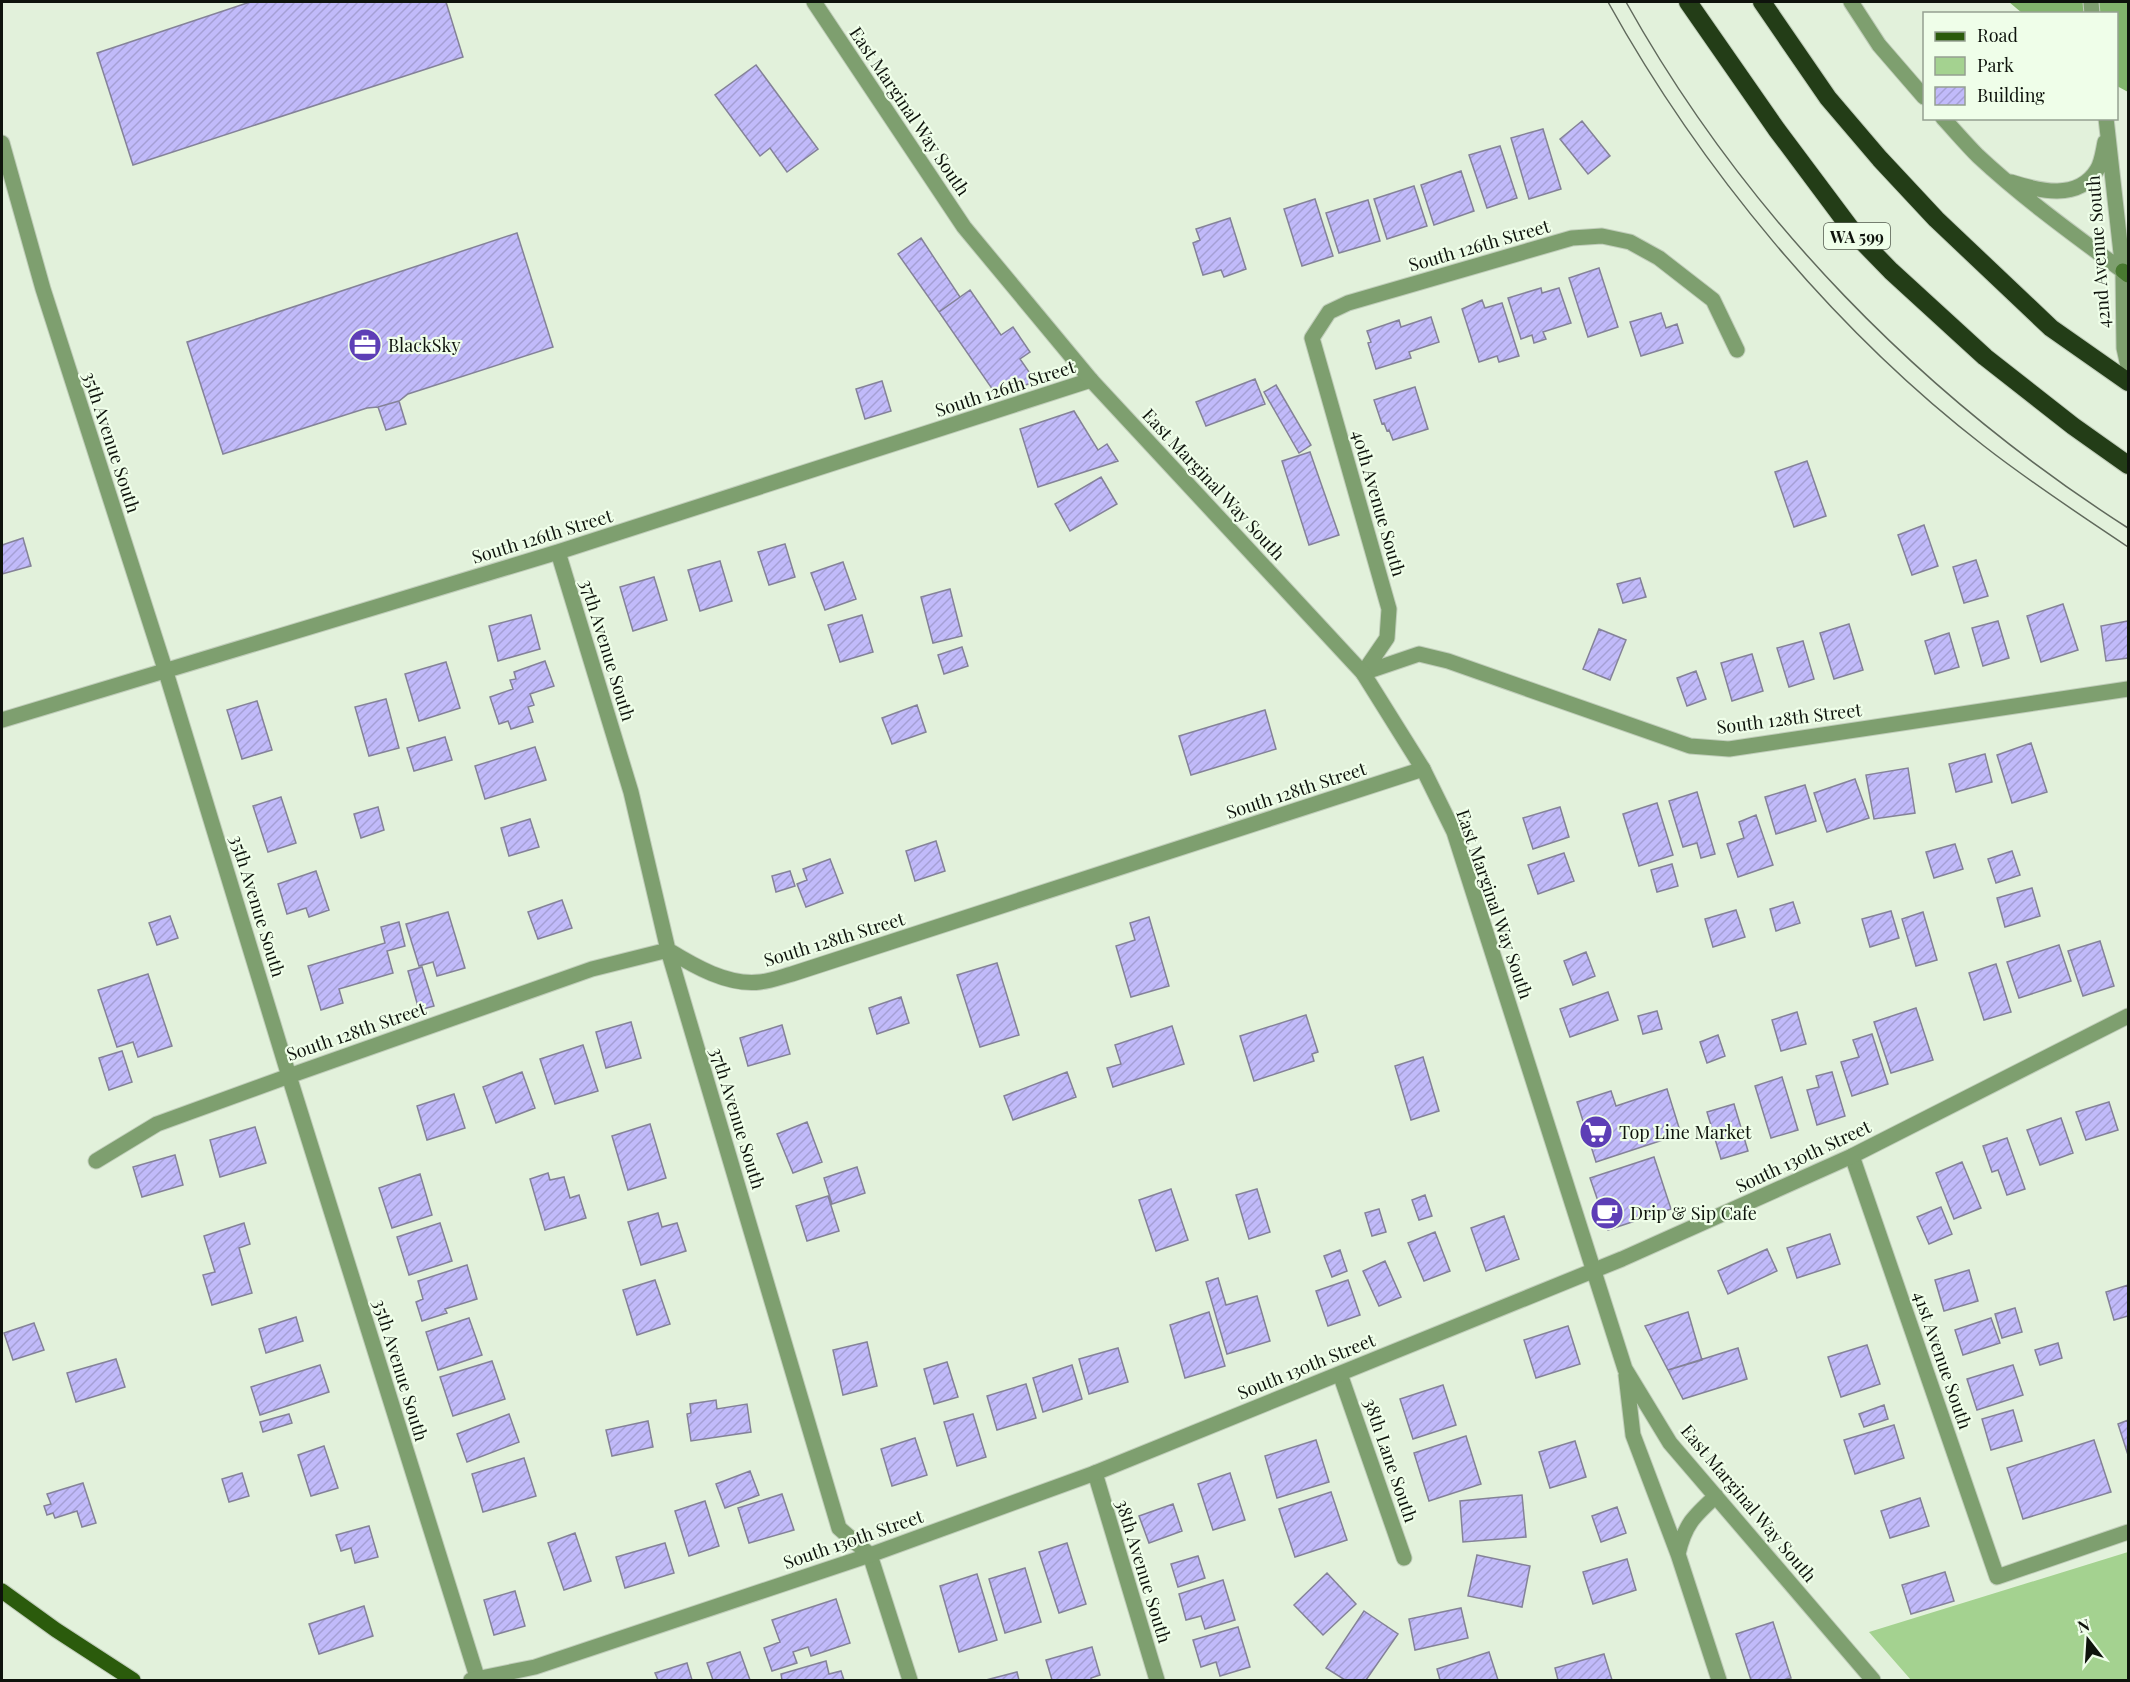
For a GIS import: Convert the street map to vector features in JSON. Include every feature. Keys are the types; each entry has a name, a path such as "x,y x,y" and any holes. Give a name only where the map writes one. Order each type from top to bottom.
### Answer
{"highway":[{"name":"WA 599","path":"1688,2 1854,233 1954,330 2073,426 2128,465"},
{"path":"1762,2 1828,98 1880,159 1936,219 2051,328 2128,382"}],"main road":[{"path":"2,1591 56,1630 133,1680"}],"street":[{"name":"East Marginal Way South","path":"814,2 964,227 1091,380 1363,673 1423,769 1454,832 1625,1369 1670,1443 1873,1680"},
{"path":"1851,2 1879,45 1923,96"},
{"path":"1945,120 2005,181 2126,273"},
{"path":"2005,181 2038,191 2054,192 2073,189 2086,181 2097,169 2107,126"},
{"name":"42nd Avenue South","path":"2107,126 2126,273 2124,348 2128,366"},
{"name":"35th Avenue South","path":"2,143 43,289 165,669 475,1680"},
{"name":"South 126th Street","path":"1312,338 1329,312 1348,303 1572,238 1602,236 1630,242 1659,258 1713,300 1737,350"},
{"name":"40th Avenue South","path":"1312,338 1389,609 1387,638 1363,673"},
{"name":"South 126th Street","path":"2,720 558,552 1091,380"},
{"name":"37th Avenue South","path":"558,552 632,792 668,950 839,1528 870,1556"},
{"name":"South 128th Street","path":"1363,673 1419,654 1448,661 1690,746 1729,749 2128,689"},
{"name":"South 128th Street","path":"96,1161 157,1124 592,969 668,950 696,967 728,979 758,982 792,974 1423,769"},
{"name":"South 130th Street","path":"475,1680 535,1667 870,1556 1095,1473 1593,1271 1852,1156 2128,1016"},
{"name":"41st Avenue South","path":"1852,1156 1997,1577 2128,1532"},
{"path":"1625,1369 1633,1435 1678,1554 1719,1680"},
{"name":"38th Lane South","path":"1340,1374 1404,1558"},
{"name":"38th Avenue South","path":"1095,1473 1157,1680"},
{"path":"1678,1554 1682,1534 1695,1516 1716,1496"},
{"path":"870,1556 910,1680"}],"green space":[{"path":"2128,1552 2128,1680 1911,1680 1869,1632"}],"shaded area":[{"path":"2009,2 2128,2 2128,92 2118,87 2118,12 2021,12"}],"building":[{"path":"250,2 446,2 463,57 133,165 97,53"},
{"path":"756,65 818,149 787,172 770,148 760,156 715,95"},
{"path":"1582,121 1610,156 1588,174 1560,139"},
{"path":"1543,129 1561,189 1529,199 1511,138"},
{"path":"1500,146 1517,198 1487,208 1469,155"},
{"path":"1461,171 1474,211 1434,225 1421,185"},
{"path":"1414,186 1427,226 1387,239 1374,199"},
{"path":"1315,199 1333,256 1302,266 1284,209"},
{"path":"1368,200 1380,241 1339,253 1326,213"},
{"path":"1230,218 1246,269 1224,277 1221,270 1203,275 1193,243 1200,240 1196,229"},
{"path":"517,233 553,347 408,394 399,401 367,408 223,454 187,342"},
{"path":"921,238 960,297 939,312 898,254"},
{"path":"1599,268 1618,327 1588,337 1569,278"},
{"path":"1541,288 1542,293 1559,288 1571,323 1543,332 1546,339 1534,343 1532,335 1521,339 1508,298"},
{"path":"970,290 1001,335 1013,327 1030,352 1020,359 1036,382 995,393 939,312"},
{"path":"1482,300 1485,308 1502,303 1519,356 1499,362 1497,356 1479,362 1462,309"},
{"path":"1661,313 1666,328 1677,324 1683,343 1641,356 1630,322"},
{"path":"1431,317 1439,342 1409,352 1411,358 1376,369 1367,331 1399,320 1401,327"},
{"path":"1255,379 1265,404 1206,426 1196,402"},
{"path":"882,381 891,411 865,419 856,389"},
{"path":"1276,385 1311,445 1299,453 1264,392"},
{"path":"1415,387 1428,429 1393,440 1389,430 1387,431 1384,423 1382,424 1374,400"},
{"path":"399,401 406,424 386,430 378,407"},
{"path":"1074,411 1098,450 1107,444 1118,461 1038,487 1020,429"},
{"path":"1310,452 1339,535 1309,545 1282,461"},
{"path":"1807,461 1826,516 1794,527 1775,472"},
{"path":"1101,477 1117,504 1070,531 1055,504"},
{"path":"1924,525 1938,566 1912,575 1898,535"},
{"path":"23,538 31,566 2,574 2,545"},
{"path":"785,544 795,577 769,585 758,552"},
{"path":"1976,560 1988,596 1964,603 1953,567"},
{"path":"720,561 732,601 700,611 688,570"},
{"path":"843,562 856,599 825,610 811,573"},
{"path":"654,577 667,620 633,631 620,587"},
{"path":"1640,578 1646,597 1623,603 1617,584"},
{"path":"950,589 962,636 933,643 921,597"},
{"path":"2063,604 2078,650 2041,662 2027,616"},
{"path":"531,615 540,649 498,661 489,626"},
{"path":"862,615 873,652 840,662 828,625"},
{"path":"1998,621 2009,658 1983,666 1972,628"},
{"path":"2128,621 2128,658 2106,661 2101,626"},
{"path":"1849,624 1863,670 1834,679 1820,633"},
{"path":"1599,629 1626,640 1610,680 1583,669"},
{"path":"1949,633 1959,667 1935,674 1925,641"},
{"path":"1803,641 1814,679 1789,687 1777,648"},
{"path":"962,647 968,666 944,674 938,655"},
{"path":"1752,654 1763,691 1732,701 1721,663"},
{"path":"545,661 554,686 530,694 534,705 528,707 533,722 511,729 508,721 499,724 490,697 513,689 510,680 516,679 514,672"},
{"path":"446,662 460,708 419,721 405,674"},
{"path":"1696,671 1706,699 1687,706 1677,678"},
{"path":"386,699 399,748 369,756 355,707"},
{"path":"257,701 272,750 242,759 227,710"},
{"path":"917,705 926,732 892,744 882,718"},
{"path":"1265,710 1276,749 1191,775 1179,736"},
{"path":"445,737 452,760 414,771 407,748"},
{"path":"2031,743 2047,792 2012,803 1997,755"},
{"path":"535,747 546,780 485,799 475,766"},
{"path":"1985,754 1992,782 1956,792 1949,764"},
{"path":"1908,768 1915,813 1874,819 1866,775"},
{"path":"1855,779 1869,818 1827,832 1814,793"},
{"path":"1805,785 1816,821 1776,834 1765,797"},
{"path":"1697,792 1715,854 1701,858 1697,843 1683,847 1669,801"},
{"path":"281,797 296,843 268,852 253,806"},
{"path":"1657,803 1673,855 1639,866 1623,814"},
{"path":"378,807 384,830 361,838 354,814"},
{"path":"1560,807 1569,837 1533,849 1523,818"},
{"path":"1756,815 1773,865 1738,877 1727,844 1744,838 1739,822"},
{"path":"530,819 539,847 509,856 501,828"},
{"path":"936,841 945,871 915,881 906,851"},
{"path":"1955,844 1963,869 1934,878 1926,852"},
{"path":"2012,851 2020,875 1996,883 1988,859"},
{"path":"1564,853 1574,881 1538,894 1528,865"},
{"path":"830,859 843,893 806,907 797,884 807,880 803,869"},
{"path":"1672,864 1678,886 1657,892 1651,870"},
{"path":"316,871 329,910 309,917 306,908 287,914 278,884"},
{"path":"790,871 795,886 776,892 772,876"},
{"path":"2032,888 2040,916 2005,927 1997,898"},
{"path":"562,900 572,928 538,939 528,912"},
{"path":"1793,902 1800,923 1776,931 1770,909"},
{"path":"1736,910 1745,937 1713,947 1705,919"},
{"path":"1891,911 1899,938 1870,947 1862,919"},
{"path":"448,912 465,968 437,976 433,962 419,966 406,924"},
{"path":"1923,912 1937,960 1916,966 1902,919"},
{"path":"170,916 178,938 157,945 149,923"},
{"path":"1149,917 1169,986 1131,997 1116,946 1135,940 1130,923"},
{"path":"399,922 405,946 387,951 393,973 339,989 343,1003 321,1010 308,966 385,943 381,927"},
{"path":"2100,941 2114,986 2083,996 2068,951"},
{"path":"2059,945 2071,981 2019,998 2007,962"},
{"path":"1586,952 1595,976 1573,985 1564,961"},
{"path":"997,963 1019,1035 980,1047 957,975"},
{"path":"1996,964 2011,1012 1984,1020 1969,973"},
{"path":"422,967 434,1006 419,1010 408,971"},
{"path":"148,974 172,1046 138,1057 133,1042 117,1047 98,990"},
{"path":"1608,992 1618,1020 1570,1037 1560,1009"},
{"path":"901,997 909,1023 877,1034 869,1008"},
{"path":"1916,1008 1933,1060 1891,1073 1874,1022"},
{"path":"1657,1011 1662,1029 1643,1034 1638,1016"},
{"path":"1797,1012 1806,1044 1781,1051 1772,1020"},
{"path":"1306,1015 1318,1052 1312,1054 1314,1061 1254,1081 1240,1036"},
{"path":"631,1022 641,1058 606,1068 596,1032"},
{"path":"782,1025 790,1054 748,1066 740,1038"},
{"path":"1172,1026 1184,1064 1113,1087 1107,1068 1121,1064 1115,1045"},
{"path":"1872,1034 1888,1084 1852,1096 1841,1062 1859,1057 1853,1040"},
{"path":"1718,1035 1725,1056 1707,1063 1700,1042"},
{"path":"583,1045 598,1091 555,1104 540,1059"},
{"path":"122,1051 132,1082 109,1090 99,1058"},
{"path":"1423,1057 1439,1111 1411,1120 1395,1066"},
{"path":"522,1072 535,1108 496,1123 483,1087"},
{"path":"1067,1072 1076,1097 1013,1120 1004,1096"},
{"path":"1832,1072 1845,1116 1817,1125 1807,1090 1819,1087 1816,1076"},
{"path":"1782,1077 1798,1130 1771,1138 1755,1086"},
{"path":"1667,1089 1681,1134 1596,1162 1577,1102 1611,1091 1616,1106"},
{"path":"454,1094 465,1128 427,1140 417,1106"},
{"path":"2109,1102 2118,1130 2086,1140 2076,1112"},
{"path":"1734,1104 1748,1151 1721,1159 1707,1112"},
{"path":"2061,1118 2073,1153 2040,1165 2027,1130"},
{"path":"807,1122 822,1162 793,1173 777,1134"},
{"path":"650,1124 666,1178 628,1190 612,1136"},
{"path":"255,1127 266,1163 220,1177 210,1140"},
{"path":"2007,1138 2025,1189 2007,1195 1998,1170 1992,1172 1983,1146"},
{"path":"175,1155 183,1185 142,1197 133,1167"},
{"path":"1654,1157 1671,1209 1608,1230 1590,1178"},
{"path":"1962,1162 1981,1208 1954,1219 1936,1173"},
{"path":"857,1167 865,1193 832,1204 824,1178"},
{"path":"548,1173 550,1180 564,1177 570,1198 579,1195 586,1218 545,1230 530,1179"},
{"path":"420,1174 432,1215 392,1228 379,1188"},
{"path":"1171,1189 1188,1240 1156,1251 1139,1200"},
{"path":"1257,1189 1270,1232 1249,1239 1236,1195"},
{"path":"1425,1195 1432,1216 1419,1220 1412,1200"},
{"path":"828,1196 839,1231 807,1241 796,1206"},
{"path":"1941,1207 1952,1234 1929,1244 1917,1217"},
{"path":"1379,1209 1386,1232 1372,1236 1365,1213"},
{"path":"658,1213 662,1227 677,1223 686,1251 641,1265 628,1222"},
{"path":"1504,1216 1519,1259 1486,1271 1471,1228"},
{"path":"244,1223 250,1244 239,1248 252,1293 212,1305 203,1275 215,1272 204,1236"},
{"path":"440,1223 452,1261 409,1275 397,1237"},
{"path":"1435,1232 1450,1271 1424,1281 1408,1243"},
{"path":"1830,1234 1840,1264 1797,1278 1787,1248"},
{"path":"1767,1249 1777,1271 1728,1294 1718,1271"},
{"path":"1340,1250 1347,1271 1332,1277 1324,1256"},
{"path":"1385,1261 1401,1297 1379,1306 1363,1271"},
{"path":"467,1265 477,1299 445,1309 447,1313 422,1321 416,1302 423,1299 418,1281"},
{"path":"1969,1270 1978,1301 1944,1311 1935,1280"},
{"path":"1218,1278 1226,1305 1257,1296 1270,1341 1227,1354 1206,1282"},
{"path":"655,1280 670,1324 637,1335 623,1290"},
{"path":"1348,1280 1360,1315 1328,1326 1316,1291"},
{"path":"2128,1285 2128,1316 2114,1320 2106,1292"},
{"path":"2015,1308 2022,1332 2002,1338 1995,1314"},
{"path":"1209,1312 1225,1366 1185,1378 1170,1325"},
{"path":"1688,1312 1702,1360 1668,1370 1645,1326"},
{"path":"296,1317 303,1341 266,1353 259,1329"},
{"path":"469,1318 482,1355 438,1370 426,1332"},
{"path":"1991,1318 2000,1343 1963,1355 1955,1330"},
{"path":"34,1323 44,1350 13,1360 4,1333"},
{"path":"1568,1326 1580,1364 1536,1378 1524,1340"},
{"path":"867,1342 877,1386 843,1395 833,1350"},
{"path":"2058,1343 2062,1358 2040,1365 2035,1350"},
{"path":"1867,1345 1880,1384 1841,1397 1828,1357"},
{"path":"1118,1348 1128,1382 1089,1394 1079,1359"},
{"path":"1738,1348 1747,1379 1683,1399 1668,1370"},
{"path":"116,1359 125,1387 76,1402 67,1373"},
{"path":"492,1361 505,1399 453,1416 440,1377"},
{"path":"947,1362 958,1397 934,1404 924,1369"},
{"path":"320,1365 329,1392 260,1415 251,1387"},
{"path":"1072,1365 1082,1399 1043,1412 1033,1378"},
{"path":"2013,1365 2023,1395 1977,1410 1967,1379"},
{"path":"1026,1384 1036,1418 997,1430 987,1396"},
{"path":"1443,1385 1456,1425 1413,1439 1400,1399"},
{"path":"716,1400 717,1409 747,1404 751,1432 691,1441 687,1414 691,1413 690,1404"},
{"path":"1884,1405 1888,1419 1864,1427 1859,1414"},
{"path":"2013,1410 2022,1441 1991,1450 1982,1419"},
{"path":"289,1414 292,1423 263,1432 260,1422"},
{"path":"509,1414 519,1442 467,1462 457,1434"},
{"path":"973,1414 986,1457 957,1466 944,1422"},
{"path":"2128,1420 2128,1455 2118,1424"},
{"path":"648,1421 653,1447 612,1456 606,1430"},
{"path":"1894,1425 1904,1458 1855,1474 1844,1440"},
{"path":"1466,1436 1481,1484 1429,1501 1414,1453"},
{"path":"915,1438 927,1475 892,1486 881,1449"},
{"path":"1316,1440 1329,1482 1277,1498 1265,1456"},
{"path":"2094,1440 2111,1492 2023,1519 2007,1468"},
{"path":"1575,1441 1586,1477 1550,1488 1539,1452"},
{"path":"324,1446 338,1488 311,1496 298,1455"},
{"path":"524,1458 536,1496 483,1512 472,1474"},
{"path":"750,1471 759,1495 725,1508 716,1484"},
{"path":"242,1473 249,1496 229,1502 222,1479"},
{"path":"1230,1473 1245,1520 1213,1530 1198,1484"},
{"path":"83,1483 96,1523 82,1527 77,1511 55,1518 53,1513 47,1515 44,1506 51,1504 47,1494"},
{"path":"1331,1492 1347,1540 1295,1557 1279,1509"},
{"path":"782,1494 794,1530 749,1543 738,1508"},
{"path":"1522,1495 1526,1537 1463,1542 1460,1501"},
{"path":"1920,1498 1929,1526 1890,1538 1881,1511"},
{"path":"705,1501 719,1546 689,1556 675,1511"},
{"path":"1173,1504 1182,1531 1149,1543 1139,1516"},
{"path":"1617,1507 1626,1533 1601,1542 1592,1516"},
{"path":"369,1526 378,1557 355,1563 351,1548 341,1551 336,1535"},
{"path":"575,1533 591,1581 564,1590 548,1543"},
{"path":"665,1543 674,1573 625,1588 616,1557"},
{"path":"1067,1543 1086,1604 1059,1613 1039,1552"},
{"path":"1477,1555 1530,1566 1522,1607 1468,1596"},
{"path":"1198,1556 1205,1578 1178,1587 1171,1564"},
{"path":"1627,1559 1636,1590 1593,1604 1583,1572"},
{"path":"1025,1568 1041,1622 1005,1633 989,1579"},
{"path":"1945,1572 1954,1601 1911,1614 1902,1585"},
{"path":"1327,1573 1356,1604 1323,1635 1294,1605"},
{"path":"977,1574 997,1640 959,1652 940,1586"},
{"path":"1223,1580 1235,1620 1205,1629 1201,1616 1186,1620 1179,1594"},
{"path":"515,1591 525,1626 494,1635 484,1600"},
{"path":"836,1599 850,1643 811,1656 808,1647 793,1652 797,1663 772,1671 764,1648 780,1642 772,1620"},
{"path":"364,1606 373,1636 319,1654 309,1624"},
{"path":"1461,1608 1468,1638 1415,1650 1409,1619"},
{"path":"1364,1611 1398,1634 1366,1680 1345,1680 1326,1668"},
{"path":"1773,1622 1791,1678 1751,1680 1736,1634"},
{"path":"1238,1627 1250,1667 1220,1676 1216,1662 1201,1667 1193,1640"},
{"path":"1092,1647 1100,1675 1091,1680 1052,1680 1046,1660"},
{"path":"740,1652 750,1680 713,1680 707,1663"},
{"path":"1489,1652 1498,1680 1440,1680 1437,1669"},
{"path":"1604,1654 1612,1680 1558,1680 1555,1668"},
{"path":"826,1661 829,1674 841,1671 844,1680 782,1680 781,1674"},
{"path":"687,1663 692,1680 658,1680 655,1673"},
{"path":"1017,1672 1019,1680 986,1680"}],"tram line":[{"path":"1608,2 1644,64 1684,125 1728,185 1823,298 1874,351 1984,446 2128,547"},
{"path":"1626,2 1674,81 1726,156 1783,228 1845,296 1910,360 1980,420 2052,476 2128,528"}],"place":[{"name":"BlackSky","path":"365,345"},
{"name":"Top Line Market","path":"1596,1132"},
{"name":"Drip & Sip Cafe","path":"1607,1213"}]}
